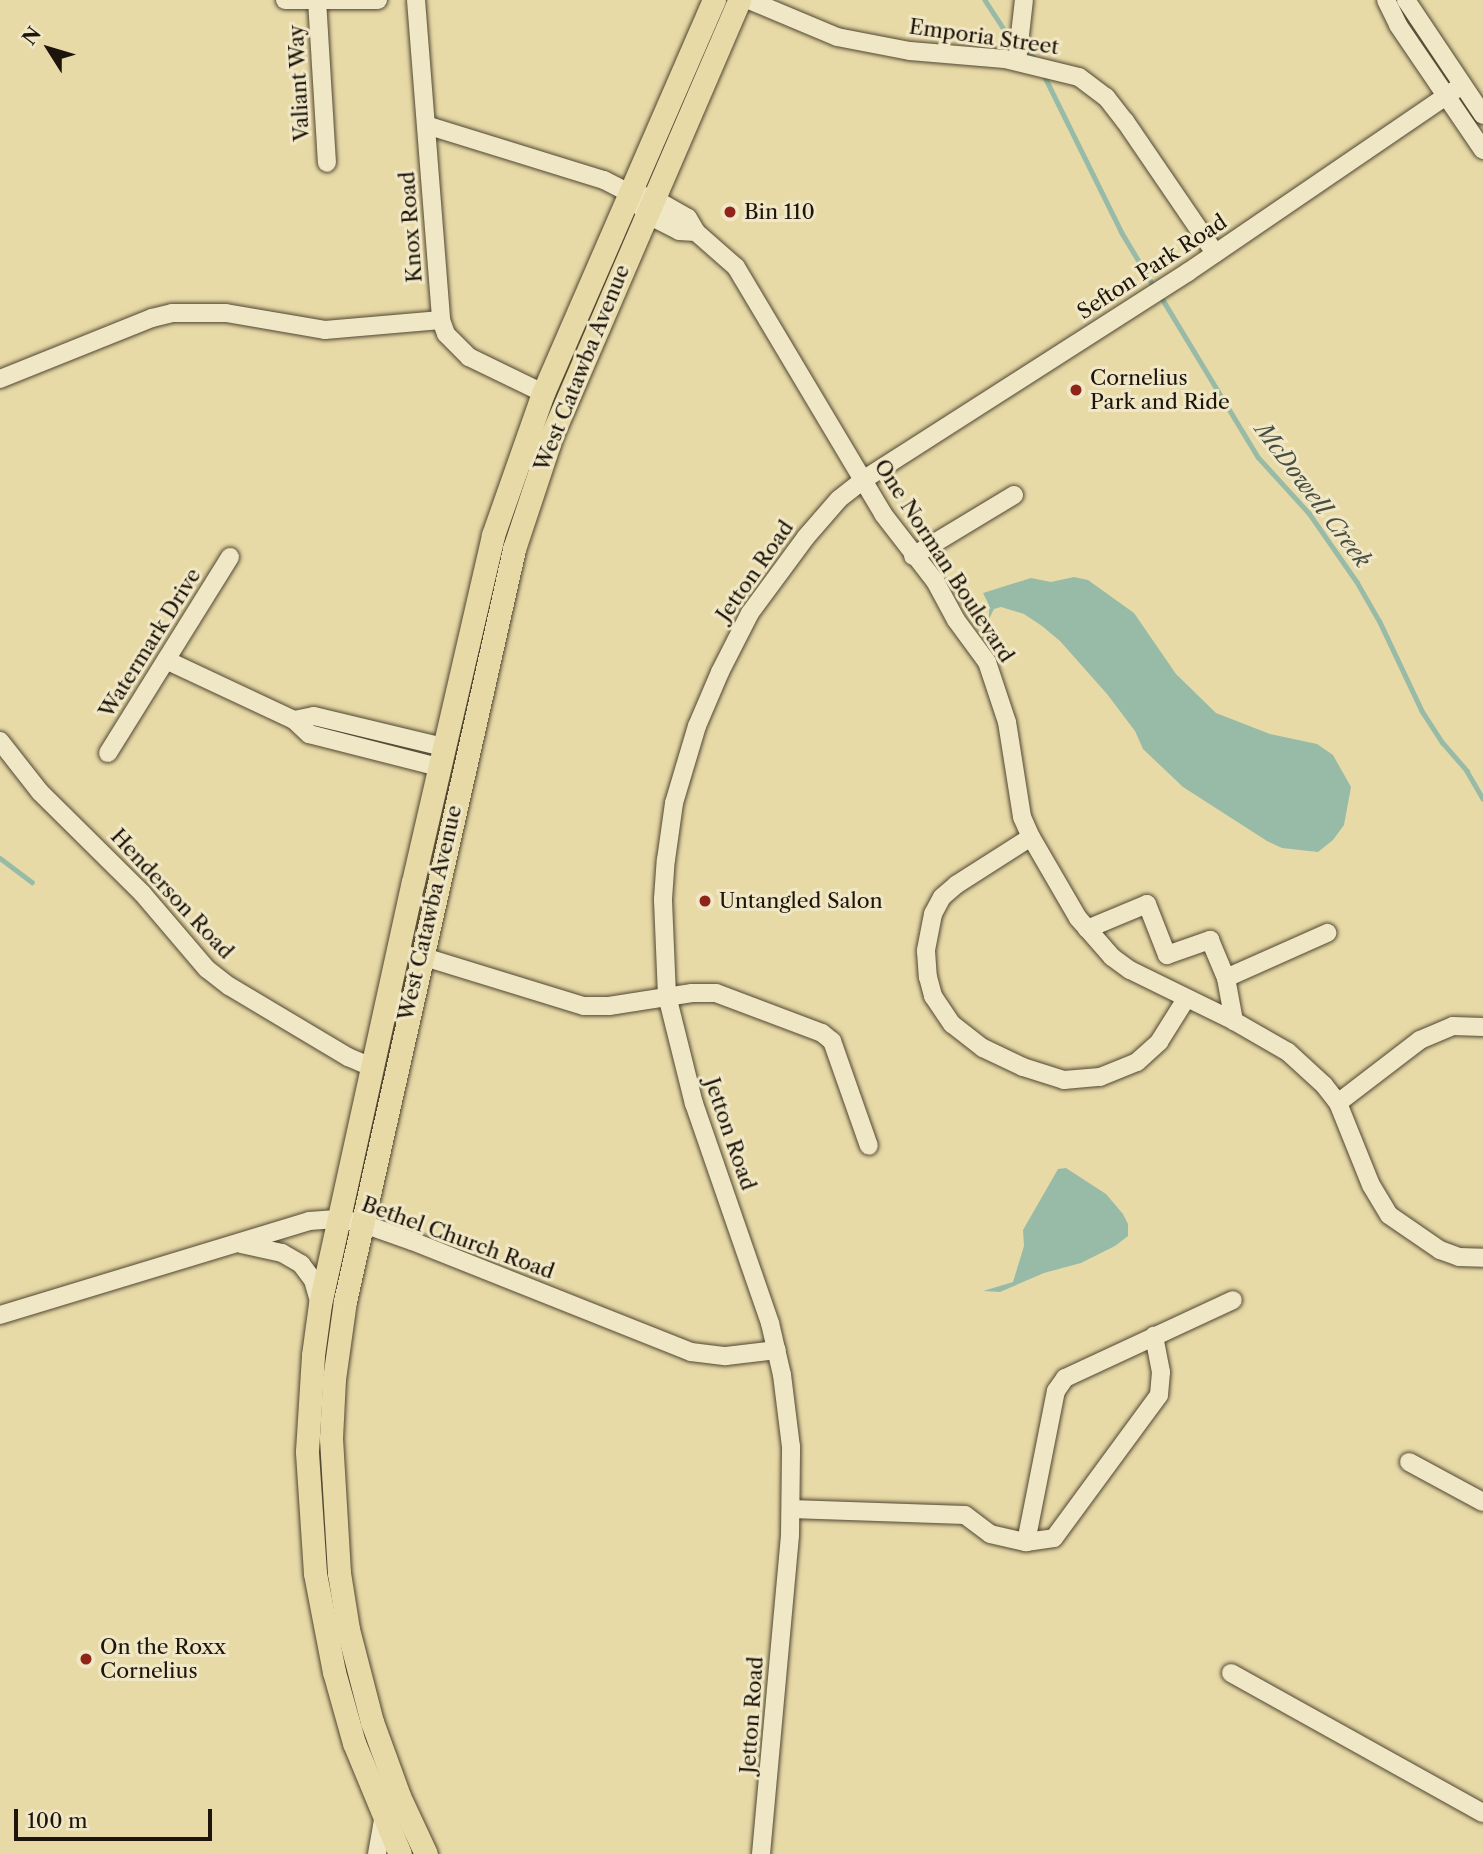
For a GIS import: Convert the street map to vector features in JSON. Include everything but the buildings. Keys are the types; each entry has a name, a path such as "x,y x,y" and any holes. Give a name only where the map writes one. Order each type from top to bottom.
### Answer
{"main road":[{"name":"West Catawba Avenue","path":"400,1854 383,1820 343,1706 323,1624 315,1573 307,1442 313,1355 320,1304 478,596 512,479 543,393 714,0"},
{"name":"West Catawba Avenue","path":"426,1854 398,1796 372,1722 348,1629 338,1570 331,1480 334,1379 345,1301 517,537 548,446 739,0"},
{"path":"496,622 488,620 487,610 511,515 512,479"},
{"path":"435,892 432,860 452,762 450,753 441,757"},
{"path":"315,1573 327,1578 348,1674 372,1722"}],"street":[{"path":"285,0 378,0"},
{"name":"Knox Road","path":"416,0 441,320 446,334 469,357 543,393"},
{"name":"Emporia Street","path":"749,0 836,37 910,51 1017,61 1079,77 1105,97 1215,253"},
{"path":"1017,61 1024,0"},
{"path":"1386,0 1398,25 1483,149"},
{"path":"1406,0 1483,115"},
{"name":"Valiant Way","path":"317,1 327,163"},
{"name":"Sefton Park Road","path":"863,481 1215,253 1462,85"},
{"name":"One Norman Boulevard","path":"426,125 604,180 650,206 688,218 696,232 727,257 749,284 863,481 913,556 935,581 956,620 987,662 1007,722 1018,800 1031,837 1087,929 1112,957 1130,970 1234,1021 1299,1061 1338,1103 1371,1185 1389,1214 1440,1250 1459,1257 1483,1258"},
{"path":"0,380 152,318 172,313 226,313 325,330 441,320"},
{"name":"Jetton Road","path":"761,1854 791,1509 791,1447 777,1350 694,1104 667,996 663,899 674,803 697,726 733,644 769,584 824,515 863,481"},
{"path":"913,556 1014,495"},
{"name":"Watermark Drive","path":"108,753 230,557"},
{"path":"166,660 294,720 314,716 441,757"},
{"name":"Henderson Road","path":"0,741 40,792 134,884 207,969 229,986 348,1056 372,1067"},
{"path":"1031,837 956,885 942,897 933,914 926,951 928,977 933,996 952,1024 983,1048 1023,1067 1064,1080 1100,1077 1137,1062 1159,1042 1186,999"},
{"path":"1087,929 1147,904 1167,955 1210,940 1226,978 1234,1021"},
{"path":"1226,978 1327,933"},
{"path":"421,956 584,1006 609,1006 667,996 716,993 822,1033 832,1041 869,1146"},
{"path":"1338,1103 1420,1040 1453,1026 1483,1027"},
{"name":"Bethel Church Road","path":"0,1315 309,1222 337,1219 361,1223 691,1352 726,1356 777,1350"},
{"path":"238,1244 282,1253 301,1264 313,1280 320,1304"},
{"path":"1026,1542 1056,1391 1065,1378 1081,1368 1233,1300"},
{"path":"791,1509 965,1515 990,1534 1026,1542 1054,1538 1159,1395 1161,1372 1154,1336"},
{"path":"1409,1462 1483,1502"},
{"path":"1231,1673 1483,1813"},
{"path":"377,1854 383,1820"}],"shaded area":[{"path":"1074,577 1088,580 1134,613 1176,674 1216,713 1270,734 1317,744 1333,755 1351,787 1344,825 1333,840 1318,852 1282,848 1267,841 1183,787 1143,749 1135,731 1107,694 1060,641 1042,626 1024,614 1001,607 994,609 989,619 989,605 983,593 1031,578 1051,582"},
{"path":"1066,1168 1106,1194 1123,1214 1128,1224 1128,1236 1115,1246 1081,1263 1044,1273 1000,1292 983,1291 1013,1282 1024,1246 1023,1230 1058,1169"}],"waterway":[{"name":"McDowell Creek","path":"985,0 1004,29 1015,37"},
{"name":"McDowell Creek","path":"1025,44 1035,60"},
{"name":"McDowell Creek","path":"1043,73 1122,233 1155,288"},
{"name":"McDowell Creek","path":"1160,295 1258,457 1309,513 1357,582 1380,622 1422,711 1443,743 1467,771 1483,799"},
{"path":"0,858 32,882"}],"place":[{"name":"Bin 110","path":"730,212"},
{"name":"Cornelius Park and Ride","path":"1076,390"},
{"name":"Untangled Salon","path":"705,901"},
{"name":"On the Roxx Cornelius","path":"86,1659"}]}
